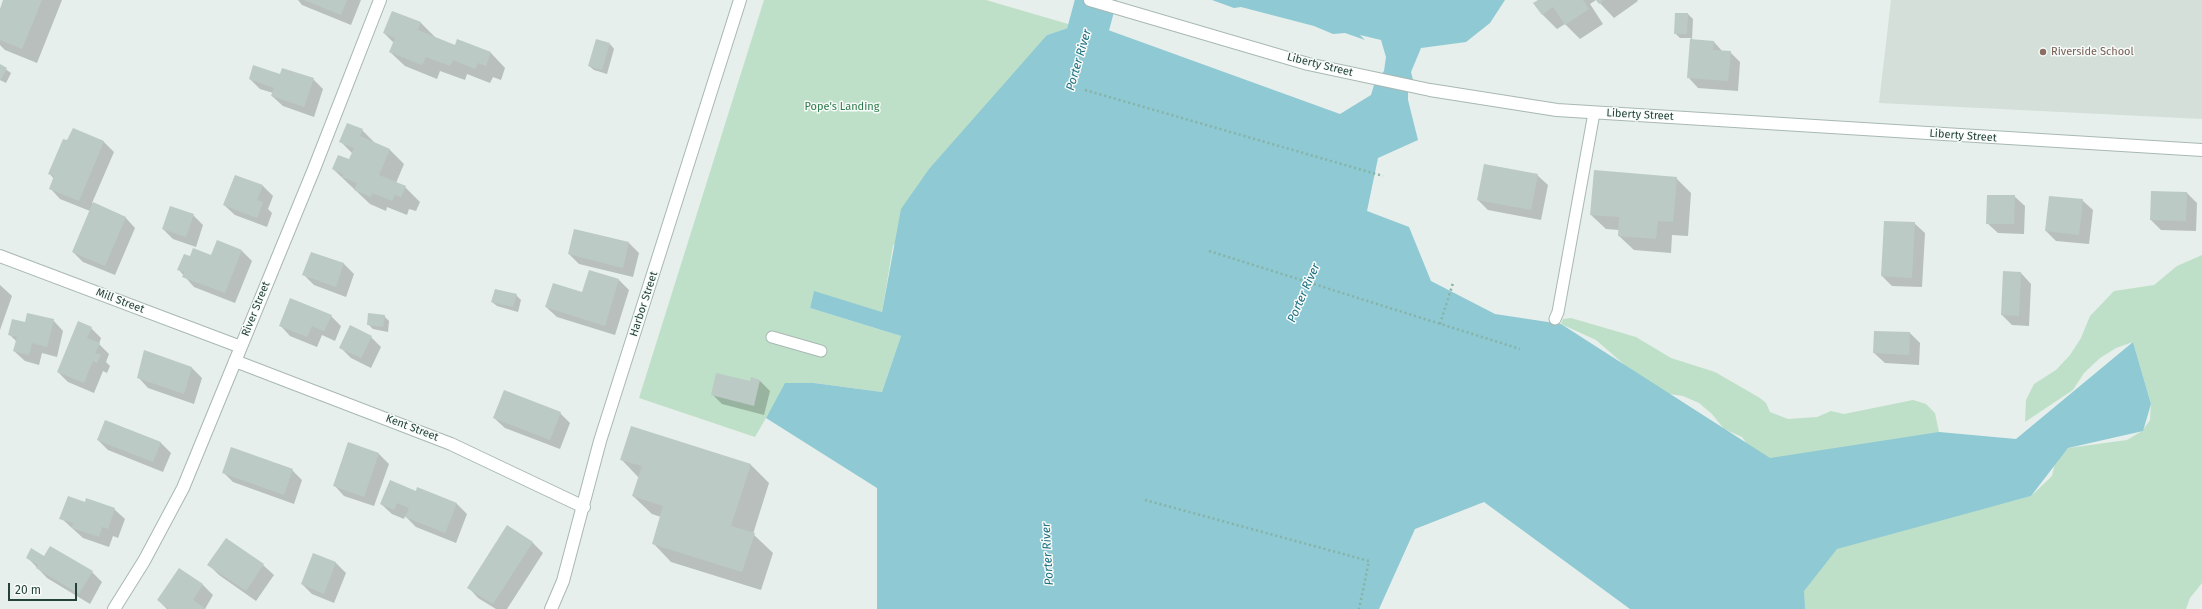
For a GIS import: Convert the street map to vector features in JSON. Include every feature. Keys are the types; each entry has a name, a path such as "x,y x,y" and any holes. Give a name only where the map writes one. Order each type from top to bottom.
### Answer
{"street":[{"name":"River Street","path":"114,609 144,561 183,488 380,0"},
{"name":"Harbor Street","path":"551,609 562,581 584,507 600,441 740,0"},
{"name":"Liberty Street","path":"1090,0 1253,46 1308,64 1430,90 1557,110 2202,150"},
{"name":"Mill Street","path":"0,256 241,347"},
{"name":"Kent Street","path":"235,361 451,444 584,507"}],"lane":[{"path":"1555,320 1558,312 1594,112"},
{"path":"772,337 821,352"}],"path":[{"path":"1085,90 1383,176"},
{"path":"1209,251 1520,349"},
{"path":"1440,324 1453,283"},
{"path":"1145,500 1370,561 1359,609"}],"shaded area":[{"name":"Riverside School","path":"1891,0 2202,0 2202,119 1879,103"}],"green space":[{"name":"Pope's Landing","path":"764,0 986,0 1075,26 1047,35 893,246 882,312 814,292 810,308 901,336 882,392 814,383 786,383 755,437 639,398"},
{"path":"2202,255 2202,583 2190,598 2186,609 1802,609 1804,591 1813,567 1837,549 1928,516 1986,508 2031,496 2052,476 2055,463 2068,448 2127,440 2142,431 2150,420 2151,404 2133,342 2116,348 2100,358 2084,373 2073,390 2025,422 2026,400 2034,384 2056,370 2070,355 2081,338 2090,316 2114,291 2154,285 2177,266"},
{"path":"1571,318 1636,337 1671,358 1715,372 1760,398 1766,403 1770,412 1788,419 1817,417 1831,411 1844,414 1913,400 1926,404 1935,413 1939,432 1932,436 1774,459 1768,458 1747,444 1742,437 1724,429 1712,414 1699,403 1683,396 1663,393 1627,367 1596,340 1561,324 1563,319"}],"water":[{"path":"1212,0 1505,0 1490,23 1466,42 1421,48 1411,72 1413,80 1408,88 1408,100 1418,140 1378,158 1367,211 1409,227 1431,281 1495,314 1561,324 1770,458 1939,432 2016,439 2133,342 2151,404 2143,431 2068,448 2031,496 1837,549 1804,591 1805,609 1630,609 1484,502 1415,529 1379,609 877,609 877,488 766,418 785,383 814,383 882,392 901,336 810,308 814,291 882,312 901,209 929,169 1047,35 1086,22 1340,114 1371,95 1374,85 1384,71 1386,57 1381,40 1360,35 1365,40 1345,33 1333,34 1314,26 1241,7 1234,8"}],"building":[{"path":"3,0 42,0 22,49 0,40 0,9"},
{"path":"304,0 347,0 341,15"},
{"path":"1538,0 1583,0 1589,9 1565,25 1553,7 1542,15 1533,3"},
{"path":"1596,0 1604,0 1599,4"},
{"path":"392,11 421,22 418,30 455,45 457,39 491,52 486,66 478,63 475,69 453,60 450,66 426,57 422,65 389,52 395,38 383,33"},
{"path":"1675,13 1688,13 1687,34 1674,34"},
{"path":"596,39 610,43 602,70 588,66"},
{"path":"1690,39 1714,41 1713,50 1731,51 1728,81 1687,78"},
{"path":"0,64 7,68 0,81"},
{"path":"253,65 280,74 282,68 314,78 304,107 271,96 274,88 249,79"},
{"path":"347,123 363,129 360,136 390,149 379,175 406,186 401,197 395,195 392,201 372,193 371,197 354,190 357,183 342,177 343,174 332,169 338,155 349,159 354,148 339,142"},
{"path":"73,128 104,141 79,201 49,189 54,176 48,174 63,139 67,140"},
{"path":"1484,164 1538,174 1531,210 1477,200"},
{"path":"1594,170 1677,177 1673,222 1658,221 1656,239 1618,236 1619,217 1590,215"},
{"path":"235,175 263,185 257,200 263,202 257,218 223,205"},
{"path":"2151,191 2187,192 2186,221 2150,220"},
{"path":"1987,195 2015,195 2014,224 1986,224"},
{"path":"2049,196 2083,199 2079,235 2045,231"},
{"path":"93,202 126,217 105,266 72,252"},
{"path":"170,206 194,214 186,237 162,229"},
{"path":"1884,221 1915,222 1912,278 1881,276"},
{"path":"574,229 629,242 623,268 568,254"},
{"path":"217,240 242,250 225,293 182,277 184,272 177,270 184,254 190,256 193,248 211,255"},
{"path":"311,252 344,263 336,287 302,275"},
{"path":"589,270 619,279 605,326 545,307 553,283 582,292"},
{"path":"2003,271 2021,272 2019,316 2001,315"},
{"path":"495,289 517,294 513,307 491,302"},
{"path":"290,298 332,315 324,331 312,326 307,337 279,326"},
{"path":"27,313 54,319 47,347 32,343 29,355 13,351 17,337 8,335 12,319 25,322"},
{"path":"368,313 385,315 383,327 367,325"},
{"path":"78,321 92,327 87,338 100,343 95,353 101,355 97,363 93,361 84,383 57,372"},
{"path":"350,325 372,336 361,358 339,348"},
{"path":"1874,331 1910,332 1909,355 1873,353"},
{"path":"144,350 192,367 184,394 137,378"},
{"path":"716,373 750,381 751,377 760,380 754,406 711,395"},
{"path":"504,390 561,412 550,440 493,418"},
{"path":"105,420 161,442 153,462 97,440"},
{"path":"631,426 751,464 731,526 755,533 742,572 652,544 663,506 632,496 642,466 620,460"},
{"path":"348,442 379,453 364,497 333,486"},
{"path":"231,447 293,469 284,495 222,473"},
{"path":"390,480 416,491 417,487 457,503 445,533 405,517 409,508 397,503 394,510 380,504"},
{"path":"68,496 85,502 86,498 115,508 108,529 102,527 99,537 72,528 73,523 59,519"},
{"path":"507,525 533,542 493,604 467,588"},
{"path":"226,538 264,564 246,591 207,565"},
{"path":"50,546 93,571 79,594 36,568 38,565 26,558 31,548 44,556"},
{"path":"313,553 336,562 324,594 301,584"},
{"path":"179,568 203,584 193,600 206,609 169,609 157,600"}],"waterway":[{"name":"Porter River","path":"1075,78 1096,0"}],"place":[{"name":"Riverside School","path":"2043,52"}]}
